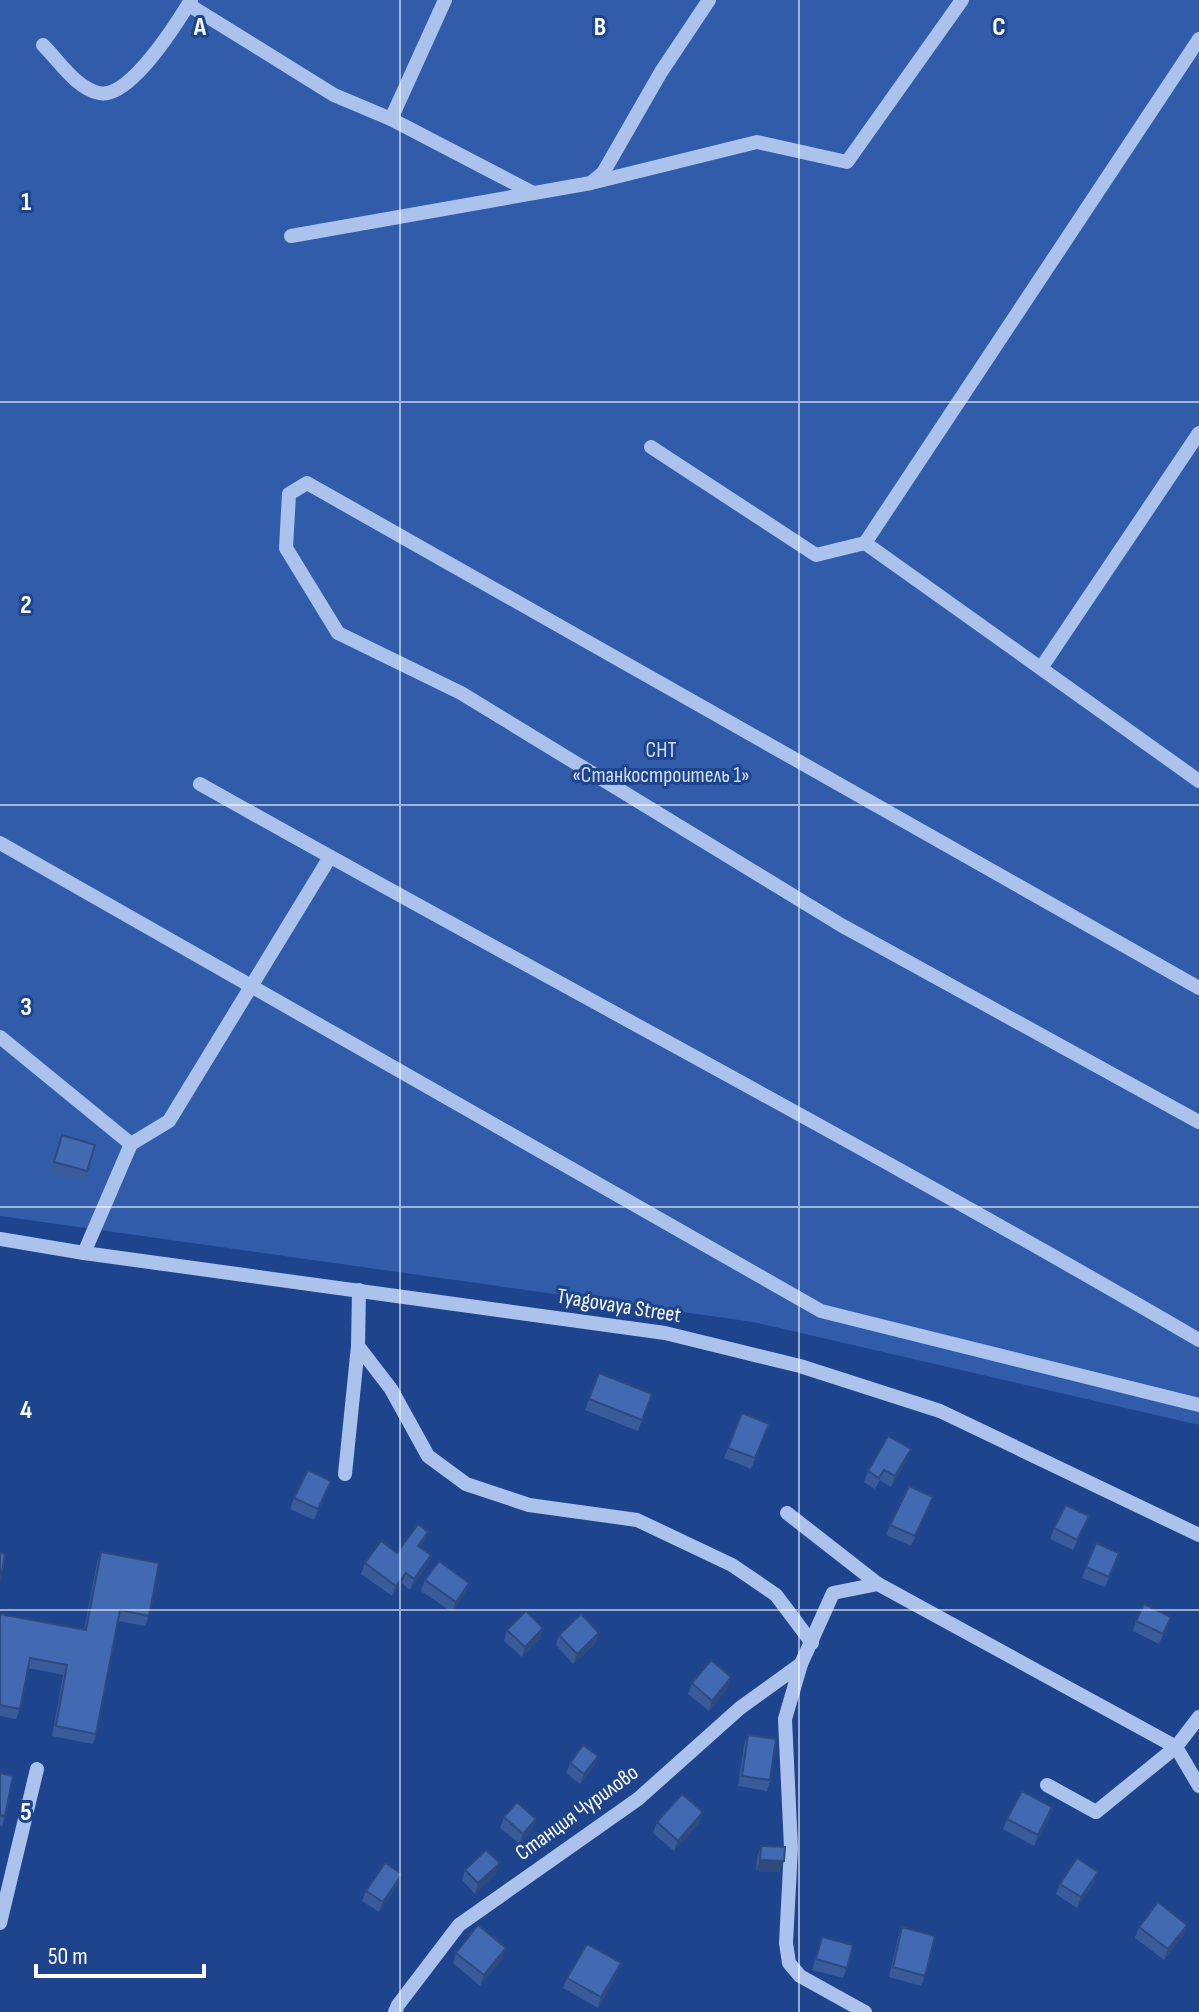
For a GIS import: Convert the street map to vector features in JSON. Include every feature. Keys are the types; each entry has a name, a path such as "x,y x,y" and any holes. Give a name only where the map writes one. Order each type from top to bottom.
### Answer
{"street":[{"path":"391,119 445,0"},
{"path":"591,183 603,173 661,72 709,0"},
{"path":"291,236 591,183 757,142 847,162 962,0"},
{"path":"43,45 81,85 99,93 113,93 152,57 190,2 334,95 391,119 533,193"},
{"path":"651,447 816,555 865,543 1199,39"},
{"path":"1041,668 1199,433"},
{"path":"1199,988 307,483 289,494 286,548 338,633 461,693 841,925 1199,1122"},
{"path":"865,543 1199,781"},
{"path":"200,784 1022,1237 1199,1340"},
{"path":"0,843 821,1311 1199,1405"},
{"path":"84,1253 131,1144 169,1121 330,857"},
{"path":"0,1037 131,1144"},
{"name":"Tyagovaya Street","path":"0,1239 665,1333 800,1366 940,1411 1199,1535"},
{"path":"345,1474 358,1346 359,1290"},
{"path":"358,1346 391,1389 428,1456 466,1484 529,1505 637,1520 732,1565 776,1595 812,1643"},
{"path":"787,1513 878,1584 1176,1747 1199,1786"},
{"name":"Станция Чурилово","path":"858,2010 800,1976 789,1963 786,1943 791,1848 785,1719 801,1664 833,1593 878,1584"},
{"name":"Станция Чурилово","path":"395,2012 459,1925 638,1799 740,1708 801,1664"},
{"path":"1047,1785 1096,1812 1176,1747 1199,1717"},
{"path":"0,1923 37,1769"}],"green space":[{"name":"СНТ «Станкостроитель 1»","path":"0,0 1199,0 1199,1425 753,1322 0,1216"}],"building":[{"path":"62,1135 95,1145 87,1171 54,1162"},
{"path":"599,1373 652,1394 642,1420 589,1399"},
{"path":"742,1413 769,1424 755,1458 728,1448"},
{"path":"888,1436 911,1449 895,1476 884,1470 879,1478 868,1471"},
{"path":"308,1470 331,1481 318,1509 294,1498"},
{"path":"909,1486 933,1497 915,1536 890,1525"},
{"path":"1066,1505 1089,1516 1077,1540 1054,1528"},
{"path":"418,1524 428,1532 418,1546 431,1555 414,1579 406,1573 396,1586 365,1563 381,1541 397,1553"},
{"path":"1096,1543 1119,1553 1109,1577 1086,1567"},
{"path":"101,1552 159,1563 149,1616 120,1610 96,1734 56,1726 67,1665 30,1658 20,1709 0,1705 0,1614 86,1630"},
{"path":"0,1553 5,1554 0,1583"},
{"path":"439,1561 469,1583 456,1602 425,1580"},
{"path":"1144,1604 1171,1617 1163,1634 1136,1621"},
{"path":"526,1611 543,1628 525,1647 507,1630"},
{"path":"581,1614 599,1633 577,1654 559,1635"},
{"path":"711,1660 731,1677 712,1701 692,1683"},
{"path":"748,1735 776,1739 770,1780 742,1776"},
{"path":"583,1745 598,1756 584,1774 570,1763"},
{"path":"0,1773 13,1776 5,1816 0,1815"},
{"path":"1022,1791 1052,1807 1038,1835 1007,1819"},
{"path":"682,1794 703,1812 678,1841 657,1822"},
{"path":"517,1802 536,1819 523,1834 504,1817"},
{"path":"761,1846 785,1847 784,1861 760,1860"},
{"path":"486,1850 500,1863 478,1883 465,1870"},
{"path":"1077,1858 1098,1872 1081,1897 1060,1884"},
{"path":"385,1863 402,1874 383,1902 366,1891"},
{"path":"1158,1902 1187,1925 1168,1949 1139,1927"},
{"path":"478,1925 506,1948 484,1975 456,1953"},
{"path":"902,1927 935,1936 925,1976 893,1967"},
{"path":"822,1937 853,1945 847,1968 816,1959"},
{"path":"587,1944 621,1963 601,1997 567,1978"}]}
